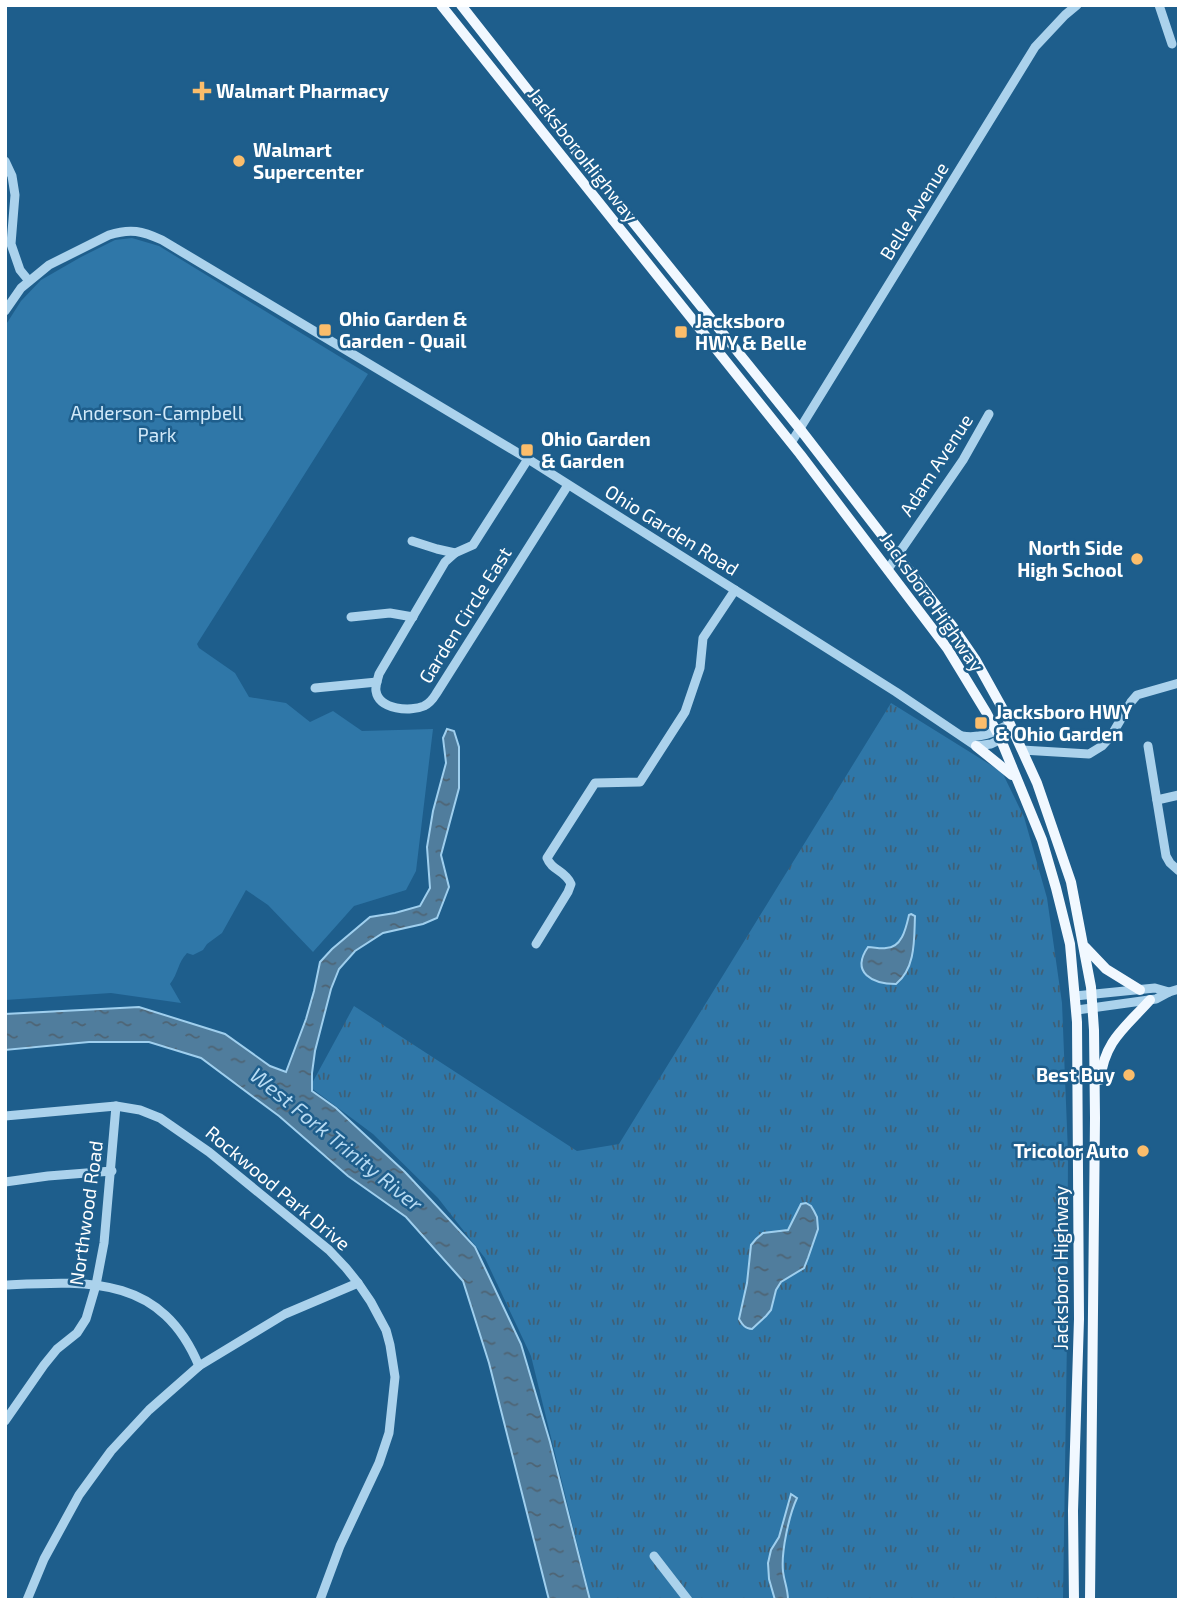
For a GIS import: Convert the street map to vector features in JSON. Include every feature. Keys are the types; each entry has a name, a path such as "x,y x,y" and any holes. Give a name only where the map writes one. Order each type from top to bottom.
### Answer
{"main road":[{"path":"444,9 459,5"},
{"name":"Jacksboro Highway","path":"459,5 800,429 953,627 975,659 1012,728 1045,804 1071,882 1093,1007 1095,1118 1090,1600"},
{"name":"Jacksboro Highway","path":"444,9 791,443 947,648 998,735 1042,840 1070,944 1077,1010 1079,1336 1073,1511 1074,1600"},
{"path":"661,282 674,273"},
{"path":"976,746 1017,779"},
{"path":"1084,947 1106,969 1140,990"},
{"path":"1095,1118 1106,1052 1150,1000"},
{"path":"1079,1336 1093,1337"}],"street":[{"name":"Belle Avenue","path":"791,443 1035,47 1077,5"},
{"path":"1159,5 1172,44"},
{"path":"5,161 12,176 15,195 11,244 20,270 29,281"},
{"name":"Ohio Garden Road","path":"5,311 21,288 49,265 119,231 147,233 528,459 896,692 976,746"},
{"name":"Adam Avenue","path":"888,569 963,460 989,414"},
{"path":"315,688 377,682 379,674 445,562 455,553 473,545 528,459"},
{"name":"Garden Circle East","path":"377,682 376,694 389,706 411,710 429,703 568,485"},
{"path":"412,541 455,553"},
{"path":"536,944 571,884 567,876 549,863 547,858 595,783 640,782 685,712 700,668 703,638 735,590"},
{"path":"351,617 390,613 413,617"},
{"path":"1022,750 1089,754 1111,736 1137,695 1179,682"},
{"path":"961,736 998,735 1012,728"},
{"path":"976,746 991,744 998,735"},
{"path":"1148,746 1166,856 1179,871"},
{"path":"1157,800 1177,796"},
{"path":"1075,996 1155,988 1174,991"},
{"path":"1077,1010 1157,999 1174,991"},
{"name":"Rockwood Park Drive","path":"5,1116 117,1106 140,1110 160,1118 209,1152 329,1250 371,1302 386,1330 395,1377 389,1433 379,1463 340,1546 320,1600"},
{"name":"Northwood Road","path":"5,1421 44,1365 57,1349 77,1333 86,1319 104,1243 117,1106"},
{"path":"5,1182 112,1171"},
{"path":"5,1285 57,1282 124,1290 157,1307 187,1342 199,1366"},
{"path":"26,1600 44,1559 79,1495 111,1451 149,1410 199,1366 285,1314 358,1283"},
{"path":"654,1556 688,1600"}],"green space":[{"name":"Anderson-Campbell Park","path":"132,238 159,246 368,374 197,644 235,673 249,697 286,703 310,722 333,711 362,731 433,729 416,871 406,890 354,906 313,952 268,905 246,890 222,933 203,950 193,955 187,953 181,961 170,984 181,1003 111,993 5,1000 5,326 21,301 41,280 115,240"},
{"path":"891,703 1002,772 1024,817 1047,898 1062,1003 1068,1153 1063,1600 591,1600 531,1356 485,1258 438,1198 373,1134 310,1087 354,1006 577,1151 619,1144"}],"water":[{"name":"West Fork Trinity River","path":"447,729 454,731 459,747 459,788 441,855 449,887 437,918 383,933 355,951 339,969 315,1051 312,1091 336,1108 405,1172 475,1247 521,1344 550,1442 590,1600 549,1600 489,1363 463,1281 406,1217 348,1176 279,1116 201,1058 149,1042 89,1042 5,1050 5,1014 139,1007 225,1034 270,1066 286,1072 306,1019 320,962 370,917 420,906 430,888 427,847 446,763 443,738"},
{"path":"911,914 915,916 914,943 911,962 903,977 896,984 872,979 863,970 862,964 868,947 884,948 896,945"},
{"path":"806,1203 817,1217 818,1229 804,1268 781,1282 771,1310 752,1329 747,1328 739,1319 747,1283 751,1245 763,1233 788,1230 801,1204"},
{"path":"791,1494 797,1498 783,1554 788,1600 775,1600 768,1563 771,1550 779,1537"}],"place":[{"name":"Walmart Pharmacy","path":"202,91"},
{"name":"Walmart Supercenter","path":"239,161"},
{"name":"Ohio Garden & Garden - Quail","path":"325,330"},
{"name":"Jacksboro HWY & Belle","path":"681,332"},
{"name":"Ohio Garden & Garden","path":"527,450"},
{"name":"North Side High School","path":"1137,559"},
{"name":"Jacksboro HWY & Ohio Garden","path":"981,723"},
{"name":"Best Buy","path":"1129,1075"},
{"name":"Tricolor Auto","path":"1143,1151"}]}
